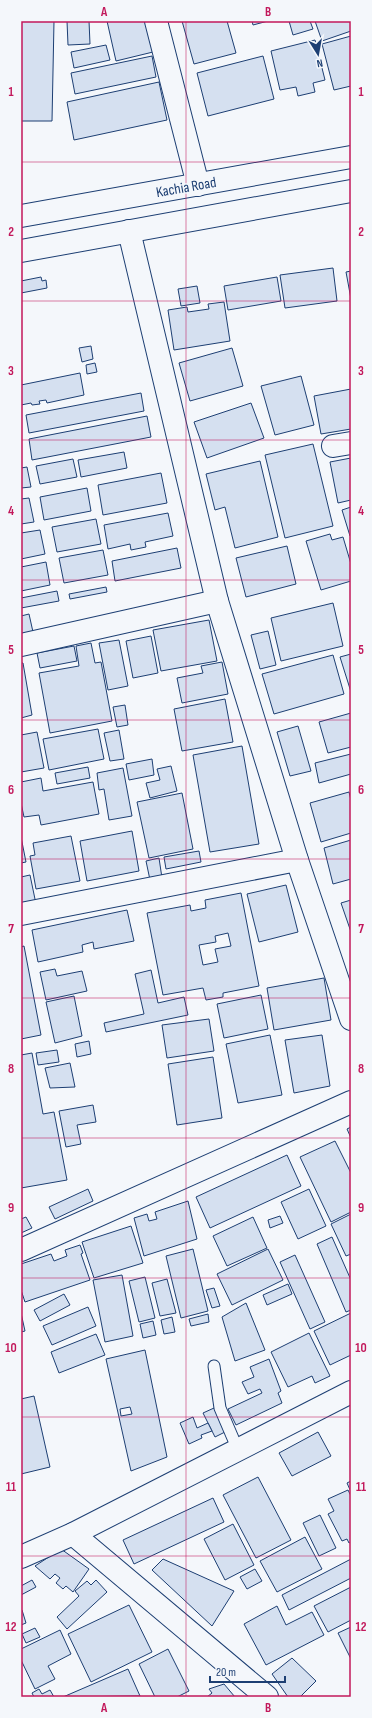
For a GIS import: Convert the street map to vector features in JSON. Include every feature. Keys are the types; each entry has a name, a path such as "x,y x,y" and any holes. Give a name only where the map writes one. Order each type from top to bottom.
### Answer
{"main road":[{"path":"156,21 198,185"},
{"name":"Kachia Road","path":"21,216 351,157"},
{"path":"21,251 351,191"},
{"path":"129,231 217,601 297,860 351,1019"},
{"path":"21,645 217,601"},
{"path":"21,914 297,860"},
{"path":"21,1250 351,1102"},
{"path":"21,1557 73,1534 351,1392"},
{"path":"73,1534 267,1697"}],"lane":[{"path":"214,1366 220,1408 238,1450"}],"building":[{"path":"21,21 54,21 52,121 21,121"},
{"path":"67,21 89,21 90,44 68,45"},
{"path":"107,21 147,21 153,52 116,61"},
{"path":"182,21 227,21 236,53 194,64"},
{"path":"252,21 268,21 253,25"},
{"path":"289,21 310,21 313,29 293,35"},
{"path":"315,21 351,21 351,31 322,41"},
{"path":"351,36 351,86 334,90 322,44"},
{"path":"315,40 325,80 313,83 315,92 298,96 296,87 280,90 271,51"},
{"path":"106,45 110,60 74,68 71,52"},
{"path":"152,56 156,77 75,94 71,73"},
{"path":"263,56 274,99 208,116 197,73"},
{"path":"159,82 167,120 74,140 67,102"},
{"path":"333,268 337,301 285,308 280,275"},
{"path":"351,271 351,299 346,272"},
{"path":"41,277 42,281 46,280 47,288 21,293 21,281"},
{"path":"277,277 281,301 228,310 224,286"},
{"path":"197,286 200,303 181,306 178,289"},
{"path":"224,302 230,341 174,350 168,310 187,307 188,312 209,309 208,304"},
{"path":"91,346 93,359 82,362 79,348"},
{"path":"232,348 243,386 190,401 179,363"},
{"path":"95,363 97,372 87,374 86,365"},
{"path":"80,373 84,395 47,403 46,400 39,401 40,404 32,405 31,403 21,405 21,385"},
{"path":"301,376 314,425 275,435 261,386"},
{"path":"351,389 351,429 321,434 314,396"},
{"path":"141,393 144,411 29,433 26,415"},
{"path":"251,403 264,438 207,458 194,422"},
{"path":"147,416 151,437 32,460 29,439"},
{"path":"313,444 333,526 285,538 265,455"},
{"path":"124,452 127,468 81,477 78,460"},
{"path":"351,458 351,500 338,503 330,462"},
{"path":"73,459 77,477 40,484 36,466"},
{"path":"260,461 278,537 235,548 225,507 215,510 206,474"},
{"path":"27,467 31,487 21,488 21,468"},
{"path":"161,473 167,503 103,515 98,485"},
{"path":"87,488 91,511 44,520 40,497"},
{"path":"29,498 34,522 21,524 21,499"},
{"path":"351,507 351,535 350,536 342,510"},
{"path":"168,513 173,536 145,542 146,547 131,550 130,544 108,549 104,525"},
{"path":"96,519 101,544 57,552 52,527"},
{"path":"40,530 45,554 21,559 21,533"},
{"path":"330,534 332,540 343,537 351,564 351,581 321,590 306,541"},
{"path":"287,546 296,584 246,597 236,558"},
{"path":"177,548 181,568 115,581 112,561"},
{"path":"103,550 108,575 64,583 59,558"},
{"path":"46,562 50,585 21,591 21,567"},
{"path":"106,587 107,592 70,599 69,594"},
{"path":"57,591 59,601 21,608 21,598"},
{"path":"333,603 343,646 281,661 271,618"},
{"path":"29,614 33,632 21,634 21,616"},
{"path":"209,620 217,661 161,671 153,630"},
{"path":"268,631 276,665 260,669 251,635"},
{"path":"151,636 158,673 133,678 126,641"},
{"path":"119,640 128,686 108,690 99,643"},
{"path":"91,643 95,663 101,662 112,721 50,733 39,673 79,666 76,646"},
{"path":"74,646 77,661 40,668 37,653"},
{"path":"351,654 351,692 340,657"},
{"path":"333,655 344,694 274,714 262,674"},
{"path":"222,662 228,694 182,703 177,678 203,673 201,666"},
{"path":"21,663 23,663 32,715 21,718"},
{"path":"225,699 233,742 182,751 174,709"},
{"path":"125,705 128,725 117,727 113,707"},
{"path":"351,713 351,747 328,753 319,722"},
{"path":"298,726 311,771 290,776 277,732"},
{"path":"98,729 104,759 49,770 43,739"},
{"path":"119,730 124,759 110,761 104,733"},
{"path":"37,732 44,768 21,772 21,735"},
{"path":"242,746 259,844 210,852 193,755"},
{"path":"351,754 351,774 319,783 315,763"},
{"path":"152,759 154,775 129,780 126,764"},
{"path":"171,766 177,791 150,798 146,783 160,780 157,769"},
{"path":"88,767 90,778 57,784 55,773"},
{"path":"123,768 132,816 109,820 104,789 99,790 97,773"},
{"path":"41,778 43,791 93,782 99,814 41,825 39,815 24,817 21,803 21,782"},
{"path":"349,792 351,800 351,833 321,842 310,803"},
{"path":"182,793 193,849 149,858 137,802"},
{"path":"132,831 139,871 87,881 80,841"},
{"path":"71,836 80,881 36,889 30,856 35,855 33,843"},
{"path":"21,837 26,862 21,863"},
{"path":"351,840 351,879 333,884 324,848"},
{"path":"199,851 201,862 166,869 164,857"},
{"path":"159,858 162,878 150,880 146,861"},
{"path":"30,875 36,904 21,907 21,877"},
{"path":"286,885 298,932 259,942 247,894"},
{"path":"241,893 259,986 223,993 223,997 206,1000 203,988 163,995 147,913 190,905 191,911 206,908 205,900","holes":["228,933 231,946 215,949 218,962 203,965 199,945 216,942 215,936"]},
{"path":"351,900 351,932 341,903"},
{"path":"127,910 134,941 94,949 93,942 82,945 83,952 38,962 32,930"},
{"path":"24,946 41,1035 21,1039 21,947"},
{"path":"55,969 57,976 82,971 87,991 46,1000 40,972"},
{"path":"151,970 158,1003 184,997 188,1015 106,1032 104,1023 144,1014 135,974"},
{"path":"324,978 331,1020 274,1030 267,988"},
{"path":"261,995 268,1029 224,1038 217,1004"},
{"path":"74,996 82,1036 55,1043 46,1002"},
{"path":"209,1019 214,1051 167,1058 162,1025"},
{"path":"270,1035 282,1095 238,1103 226,1044"},
{"path":"322,1035 330,1086 294,1093 285,1040"},
{"path":"89,1041 91,1054 77,1057 75,1044"},
{"path":"57,1050 59,1062 38,1065 36,1053"},
{"path":"32,1053 43,1114 54,1112 67,1180 21,1188 21,1055"},
{"path":"213,1057 222,1118 177,1125 168,1064"},
{"path":"70,1063 75,1087 50,1088 45,1068"},
{"path":"93,1105 96,1122 77,1125 81,1144 66,1147 59,1111"},
{"path":"351,1127 351,1138 347,1129"},
{"path":"335,1141 351,1173 351,1212 331,1222 300,1157"},
{"path":"287,1155 301,1186 210,1228 196,1197"},
{"path":"88,1189 93,1201 55,1219 49,1207"},
{"path":"309,1189 326,1226 298,1239 281,1202"},
{"path":"188,1201 197,1239 144,1256 134,1218 147,1214 149,1221 157,1219 155,1212"},
{"path":"351,1214 351,1254 346,1256 331,1224"},
{"path":"280,1216 283,1223 270,1228 268,1220"},
{"path":"26,1217 32,1228 21,1233 21,1219"},
{"path":"253,1217 267,1248 227,1266 213,1236"},
{"path":"131,1226 143,1263 94,1278 82,1242"},
{"path":"332,1237 351,1280 351,1310 346,1312 317,1244"},
{"path":"80,1245 83,1253 81,1254 90,1280 25,1302 21,1290 21,1264 51,1254 54,1261 67,1256 65,1250"},
{"path":"193,1249 208,1311 181,1318 166,1256"},
{"path":"268,1249 283,1280 232,1305 217,1274"},
{"path":"295,1255 325,1322 310,1329 280,1262"},
{"path":"122,1275 133,1336 105,1342 93,1280"},
{"path":"145,1277 155,1318 139,1322 129,1281"},
{"path":"167,1279 176,1313 160,1316 152,1283"},
{"path":"288,1284 292,1294 267,1305 263,1295"},
{"path":"214,1288 220,1306 212,1308 206,1290"},
{"path":"64,1294 70,1305 40,1321 34,1310"},
{"path":"246,1303 265,1350 235,1361 222,1317"},
{"path":"88,1307 96,1326 52,1345 43,1326"},
{"path":"21,1313 25,1331 21,1332"},
{"path":"351,1313 351,1355 330,1365 314,1331"},
{"path":"208,1314 209,1322 191,1326 189,1319"},
{"path":"172,1317 175,1332 164,1334 161,1320"},
{"path":"153,1321 156,1335 143,1338 140,1324"},
{"path":"309,1333 330,1376 315,1383 312,1376 288,1387 271,1352"},
{"path":"96,1334 105,1355 59,1373 51,1352"},
{"path":"145,1350 167,1457 131,1471 106,1359","holes":["130,1407 132,1414 121,1416 120,1409"]},
{"path":"269,1359 281,1391 278,1393 282,1403 236,1425 228,1409 262,1393 260,1389 248,1394 242,1382 254,1377 250,1367"},
{"path":"34,1396 50,1467 21,1474 21,1399"},
{"path":"214,1408 225,1432 215,1437 203,1413"},
{"path":"193,1417 197,1428 208,1423 212,1431 201,1435 202,1438 189,1444 180,1423"},
{"path":"318,1432 331,1456 292,1476 279,1453"},
{"path":"258,1477 291,1540 256,1558 223,1495"},
{"path":"351,1481 351,1492 347,1483"},
{"path":"348,1490 351,1496 351,1542 349,1543 347,1539 342,1541 328,1514 334,1511 328,1499"},
{"path":"213,1498 224,1522 134,1564 123,1540"},
{"path":"320,1515 336,1548 319,1556 303,1523"},
{"path":"233,1524 254,1565 225,1580 204,1539"},
{"path":"305,1537 322,1569 277,1592 260,1561"},
{"path":"61,1549 89,1569 73,1592 66,1586 63,1589 56,1583 60,1578 55,1574 50,1579 35,1566"},
{"path":"163,1559 234,1591 212,1626 152,1570"},
{"path":"351,1559 351,1578 289,1610 282,1595"},
{"path":"255,1569 262,1581 247,1589 240,1577"},
{"path":"32,1580 36,1587 21,1595 21,1586"},
{"path":"96,1580 107,1592 67,1629 57,1617 79,1596 75,1591 87,1581 91,1585"},
{"path":"351,1587 351,1620 328,1632 314,1606"},
{"path":"129,1605 152,1652 91,1682 68,1634"},
{"path":"277,1606 286,1625 312,1612 324,1635 266,1665 244,1624"},
{"path":"22,1610 26,1623 21,1625 21,1611"},
{"path":"351,1627 351,1659 338,1633"},
{"path":"35,1628 40,1637 26,1643 22,1634"},
{"path":"60,1630 71,1654 48,1666 55,1679 35,1689 21,1660 21,1649"},
{"path":"168,1649 189,1691 177,1697 155,1697 139,1664"},
{"path":"292,1658 316,1681 300,1697 288,1697 272,1674"},
{"path":"128,1669 140,1696 63,1697"},
{"path":"224,1684 235,1697 207,1697 212,1693 209,1689"},
{"path":"39,1689 42,1694 50,1690 54,1697 34,1697 32,1693"}]}
